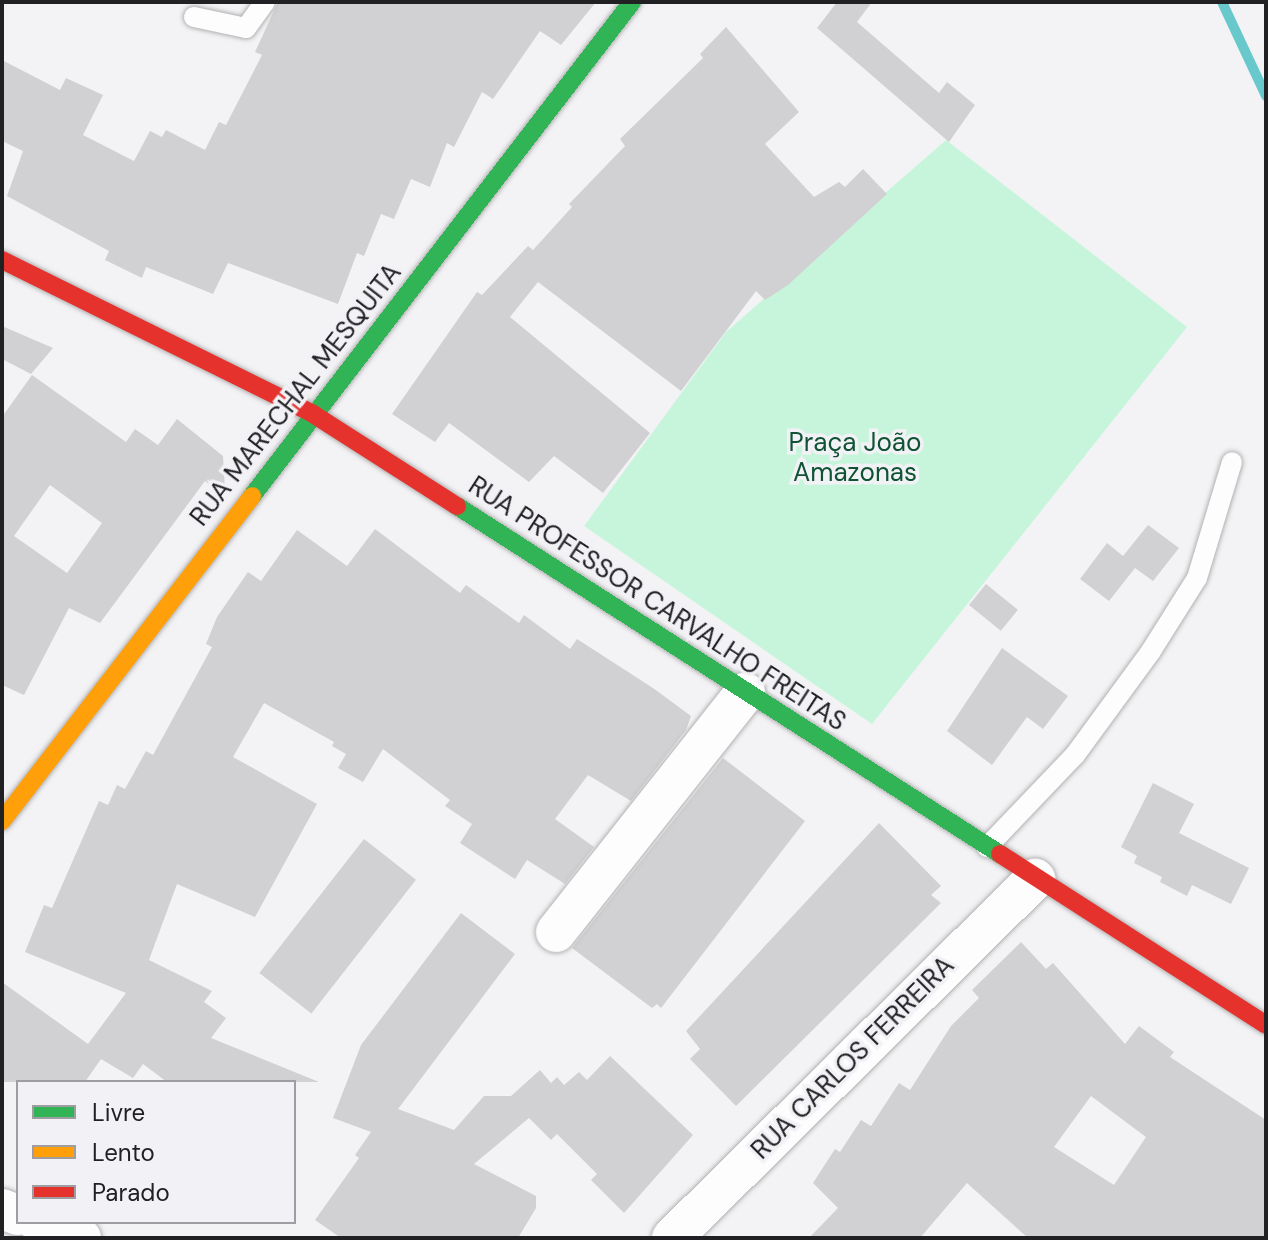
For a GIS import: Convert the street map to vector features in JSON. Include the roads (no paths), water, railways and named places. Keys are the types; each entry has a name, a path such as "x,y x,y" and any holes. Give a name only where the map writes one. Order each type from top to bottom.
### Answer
{"street":[{"name":"RUA MARECHAL MESQUITA","path":"2,821 632,2"},
{"name":"RUA PROFESSOR CARVALHO FREITAS","path":"2,260 313,414 1266,1025"},
{"path":"556,932 745,693"},
{"name":"RUA CARLOS FERREIRA","path":"672,1238 1035,879"},
{"path":"43,1224 81,1238"}],"lane":[{"path":"194,17 246,28 265,2"},
{"path":"987,847 1075,755 1151,651 1197,578 1232,462"}],"waterway":[{"path":"1222,2 1266,96"}],"park label":[{"name":"Praça João Amazonas","path":"855,458"}]}
